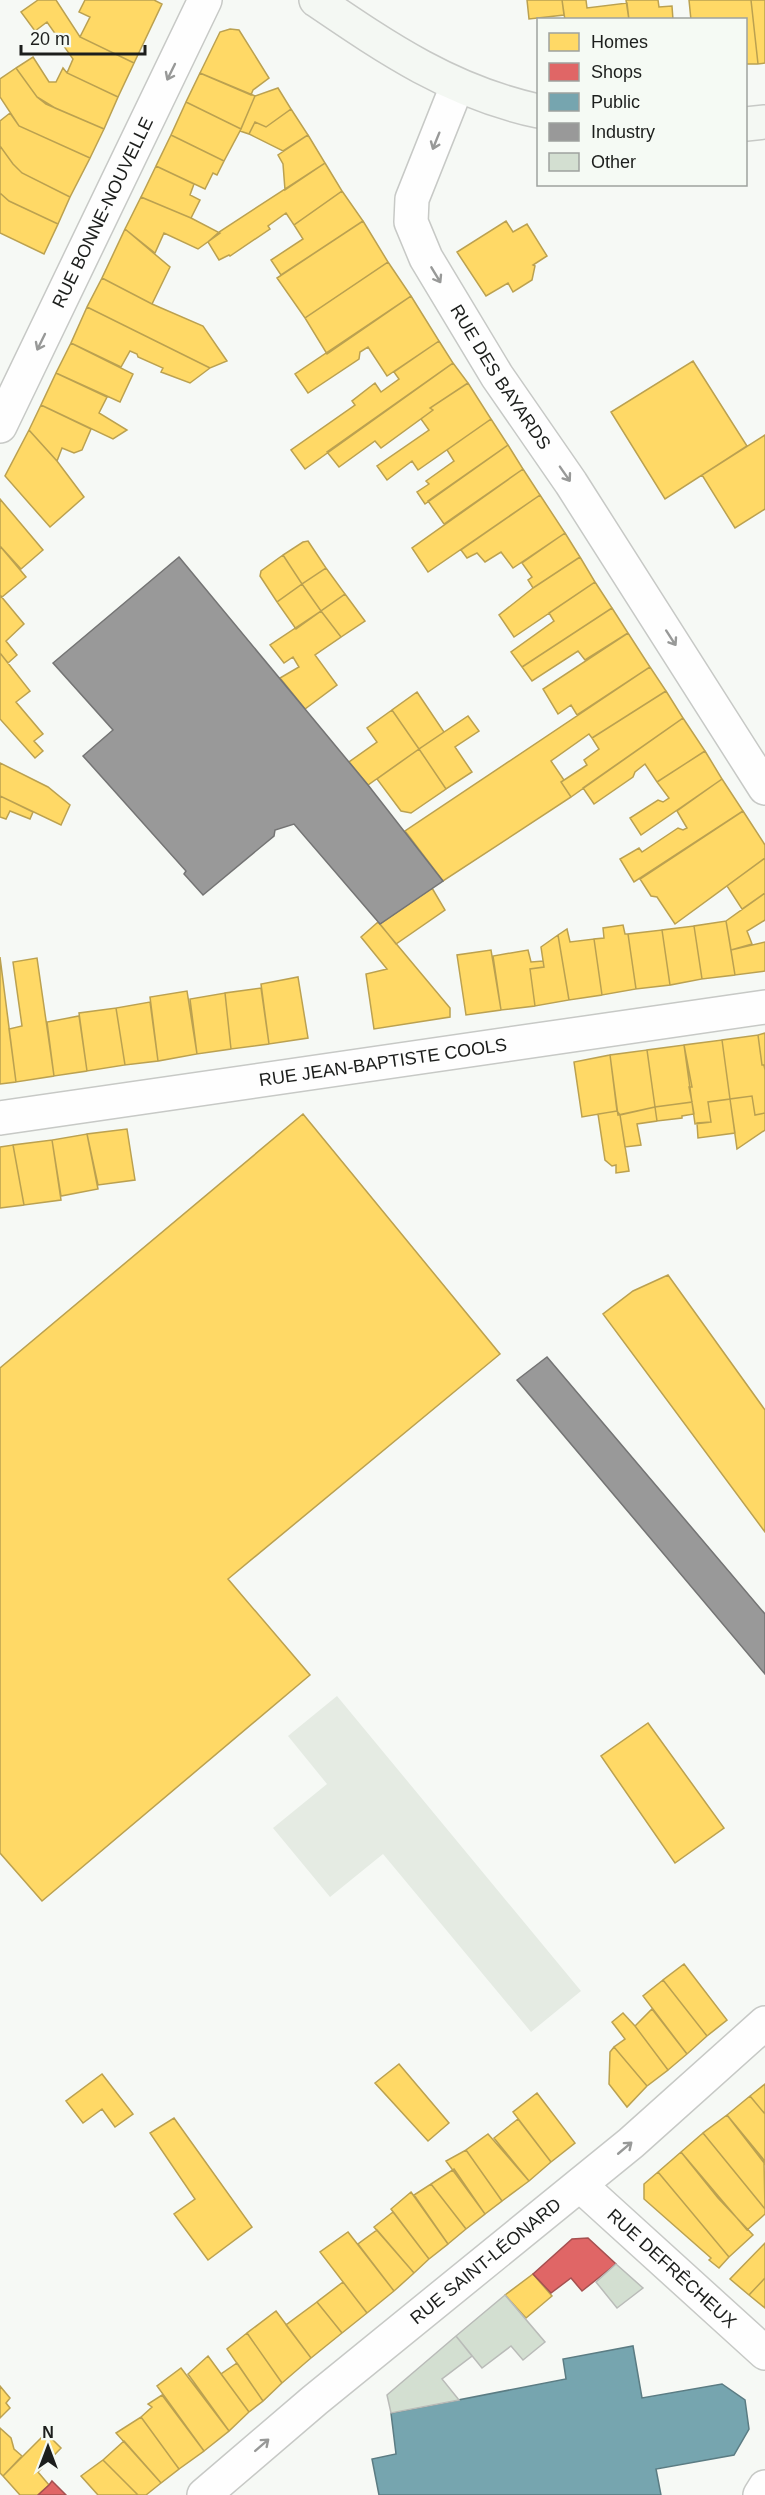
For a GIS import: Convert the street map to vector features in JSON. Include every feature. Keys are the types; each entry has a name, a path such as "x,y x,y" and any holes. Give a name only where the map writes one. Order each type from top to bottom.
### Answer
{"street":[{"name":"RUE BONNE-NOUVELLE","path":"0,426 205,0"},
{"path":"316,0 395,54 458,86 537,111"},
{"name":"RUE DES BAYARDS","path":"458,86 412,199 411,222 422,249 497,376 571,483 765,788"},
{"path":"747,124 765,122"},
{"name":"RUE JEAN-BAPTISTE COOLS","path":"0,1118 765,1007"},
{"name":"RUE SAINT-LÉONARD","path":"217,2491 315,2400 579,2186 692,2090 765,2023"},
{"name":"RUE DEFRÊCHEUX","path":"579,2186 765,2353"},
{"path":"760,2495 765,2487"}],"shaded area":[{"path":"337,1696 581,1991 531,2032 383,1854 330,1897 273,1828 327,1784 288,1736"}],"building: Homes":[{"path":"38,0 56,0 80,37 134,63 118,97 67,73 73,59 47,22 35,31 21,12"},
{"path":"85,0 154,0 162,4 134,63 80,37 90,17 79,12"},
{"path":"527,0 562,0 564,15 529,19"},
{"path":"562,0 586,0 587,8 627,3 629,18 565,18"},
{"path":"626,0 658,0 659,7 672,6 673,18 629,18"},
{"path":"689,0 751,0 758,64 747,64 747,18 691,18"},
{"path":"751,0 765,0 765,63 758,64"},
{"path":"230,29 239,30 269,78 253,90 251,95 200,73 220,32"},
{"path":"33,57 49,82 56,82 63,68 67,73 118,97 104,129 55,108 37,97 16,68"},
{"path":"16,68 37,97 46,104 104,129 90,158 19,126 0,97 0,79"},
{"path":"200,73 255,96 241,129 186,102"},
{"path":"278,88 291,109 266,127 255,122 249,134 240,131 255,96"},
{"path":"186,102 241,129 224,161 171,135"},
{"path":"291,109 308,135 283,151 249,134 255,122 266,127"},
{"path":"10,113 19,126 90,158 70,197 22,173 0,146 0,121"},
{"path":"171,135 224,161 217,175 213,173 205,189 156,166"},
{"path":"308,135 325,163 285,190 283,164 278,155"},
{"path":"0,146 22,173 70,197 58,224 9,201 0,193"},
{"path":"325,163 342,191 294,225 286,213 268,226 270,229 230,256 219,260 208,242 219,232"},
{"path":"156,166 194,184 190,195 200,200 191,218 141,197"},
{"path":"342,191 363,221 281,275 271,260 303,239 294,225"},
{"path":"0,193 9,201 58,224 44,254 0,233"},
{"path":"141,197 220,233 198,249 164,233 155,253 125,229"},
{"path":"363,221 388,262 305,318 277,278"},
{"path":"506,221 513,232 527,224 547,256 533,265 535,266 532,280 513,292 508,283 486,296 457,252"},
{"path":"125,229 170,267 152,304 102,278"},
{"path":"388,262 411,296 327,354 305,318"},
{"path":"102,278 152,304 203,326 227,361 210,368 87,307"},
{"path":"411,296 439,341 387,376 368,347 360,352 359,359 308,393 295,374"},
{"path":"87,307 210,368 190,383 161,372 163,368 130,351 121,367 71,343"},
{"path":"439,341 453,363 305,469 291,450 355,405 352,401 375,383 381,392 399,379 394,372"},
{"path":"71,343 133,374 120,402 56,373"},
{"path":"693,361 747,446 665,499 611,412"},
{"path":"453,363 468,383 430,408 433,410 381,448 375,441 339,467 327,452"},
{"path":"56,373 107,397 99,413 127,430 113,439 41,405"},
{"path":"468,383 491,419 418,470 412,461 387,480 377,466 429,430 421,419 433,410 430,408"},
{"path":"41,405 91,429 82,450 74,453 62,448 57,461 29,430"},
{"path":"491,419 508,445 425,504 417,492 429,484 426,481 454,461 447,450"},
{"path":"29,430 57,461 84,497 50,527 5,476"},
{"path":"765,435 765,509 735,528 702,475"},
{"path":"508,445 523,469 444,524 428,501"},
{"path":"523,469 540,495 428,572 412,548"},
{"path":"540,495 565,533 513,568 501,552 485,562 477,553 467,558 461,550"},
{"path":"0,499 43,550 21,569 0,546"},
{"path":"565,533 580,557 533,588 528,580 532,577 522,563"},
{"path":"308,541 326,568 302,584 283,555"},
{"path":"0,546 26,577 2,597 0,595"},
{"path":"283,555 302,584 277,602 260,576 261,571"},
{"path":"580,557 595,582 514,637 499,615 533,588"},
{"path":"326,568 345,594 321,611 302,584"},
{"path":"595,582 612,608 522,667 511,652 554,621 549,613"},
{"path":"302,584 321,611 296,629 277,602"},
{"path":"345,594 365,621 341,637 321,611"},
{"path":"0,595 24,624 6,641 17,655 8,663 0,653"},
{"path":"612,608 628,633 585,660 578,651 532,681 522,667"},
{"path":"321,611 341,637 315,655 337,685 305,709 280,678 299,667 293,657 284,663 270,645"},
{"path":"628,633 650,667 577,715 571,705 558,714 543,689"},
{"path":"0,653 30,691 16,702 43,734 34,741 43,751 35,758 0,719"},
{"path":"650,667 666,691 592,738 589,734 551,761 564,780 561,782 571,797 443,881 405,831"},
{"path":"666,691 683,718 571,797 561,782 587,765 584,760 599,749 592,738"},
{"path":"417,692 444,732 419,749 392,710"},
{"path":"392,710 419,749 368,785 349,762 377,742 367,728"},
{"path":"468,716 479,731 455,747 472,772 446,789 419,749"},
{"path":"683,718 705,751 657,782 645,764 635,772 633,777 594,804 583,788"},
{"path":"419,749 446,789 411,813 401,811 377,779"},
{"path":"705,751 722,779 641,835 630,818 658,800 663,802 669,798 657,782"},
{"path":"0,763 48,787 70,805 61,825 0,796"},
{"path":"722,779 743,811 634,882 620,859 639,848 642,852 678,828 683,830 687,828 677,811"},
{"path":"0,796 33,812 30,819 10,811 6,819 0,817"},
{"path":"743,811 765,845 765,858 675,924 657,897 651,896 640,879"},
{"path":"765,858 765,893 742,909 727,886"},
{"path":"432,888 445,910 396,944 380,924"},
{"path":"765,893 765,920 747,931 752,944 731,950 726,921"},
{"path":"726,921 735,975 702,979 694,926"},
{"path":"378,922 450,1008 450,1017 374,1029 366,974 387,969 361,937"},
{"path":"623,925 625,934 628,934 636,989 602,995 594,939 604,938 603,928"},
{"path":"694,926 702,979 670,985 662,930"},
{"path":"567,929 570,942 594,939 602,995 569,1000 558,935"},
{"path":"662,930 670,985 636,989 628,934"},
{"path":"558,935 569,1000 535,1006 530,969 544,967 541,947"},
{"path":"765,942 765,971 735,975 731,950"},
{"path":"491,950 501,1010 466,1015 457,955"},
{"path":"528,950 531,962 543,961 544,967 530,969 535,1006 501,1010 493,956"},
{"path":"0,957 16,1082 0,1084"},
{"path":"37,958 54,1076 16,1082 9,1029 22,1026 13,962"},
{"path":"298,977 308,1038 269,1044 261,984"},
{"path":"261,988 269,1044 231,1049 225,993"},
{"path":"187,991 197,1054 158,1061 150,997"},
{"path":"225,993 231,1049 197,1054 190,999"},
{"path":"150,1002 158,1061 125,1065 116,1008"},
{"path":"116,1008 125,1065 87,1071 79,1013"},
{"path":"79,1016 87,1071 54,1076 47,1022"},
{"path":"765,1033 765,1070 762,1065 758,1035"},
{"path":"758,1035 762,1065 765,1070 765,1113 755,1115 752,1096 730,1099 722,1040"},
{"path":"722,1040 730,1099 708,1102 711,1122 695,1124 684,1045"},
{"path":"684,1045 692,1087 689,1087 692,1102 655,1107 647,1050"},
{"path":"647,1050 655,1107 618,1115 610,1055"},
{"path":"610,1055 617,1111 582,1117 574,1062"},
{"path":"752,1096 755,1115 765,1113 765,1130 737,1149 730,1099"},
{"path":"730,1099 735,1133 698,1138 697,1123 711,1122 708,1102"},
{"path":"692,1102 694,1114 657,1121 655,1107"},
{"path":"655,1107 657,1121 637,1124 641,1145 625,1147 620,1115"},
{"path":"617,1111 620,1115 629,1171 616,1173 616,1165 612,1166 605,1160 598,1114"},
{"path":"303,1114 500,1354 228,1579 310,1675 42,1901 0,1853 0,1368"},
{"path":"127,1129 135,1180 98,1185 87,1134"},
{"path":"87,1134 98,1189 61,1196 52,1140"},
{"path":"52,1140 61,1200 24,1205 13,1145"},
{"path":"13,1145 24,1205 0,1208 0,1147"},
{"path":"668,1275 765,1410 765,1532 603,1314 633,1291"},
{"path":"648,1723 724,1828 675,1863 601,1756"},
{"path":"684,1964 727,2020 707,2036 663,1980"},
{"path":"663,1980 707,2036 687,2054 643,1996"},
{"path":"652,2009 687,2054 668,2070 635,2026"},
{"path":"623,2013 668,2070 647,2086 614,2047 625,2039 612,2022"},
{"path":"614,2047 647,2086 627,2107 609,2084 610,2052"},
{"path":"399,2064 449,2123 428,2141 375,2083"},
{"path":"102,2074 133,2114 115,2127 102,2109 83,2123 66,2101"},
{"path":"765,2084 765,2114 750,2096"},
{"path":"537,2093 575,2143 551,2162 513,2112"},
{"path":"750,2096 765,2114 765,2164 727,2115"},
{"path":"727,2115 764,2160 765,2209 703,2133"},
{"path":"174,2118 252,2227 208,2260 174,2214 195,2199 150,2133"},
{"path":"518,2119 551,2162 529,2181 494,2138"},
{"path":"703,2133 765,2209 765,2214 747,2230 681,2152"},
{"path":"488,2134 529,2181 502,2201 466,2150"},
{"path":"466,2150 502,2201 485,2214 446,2161"},
{"path":"681,2152 718,2198 753,2235 729,2257 658,2172"},
{"path":"454,2169 485,2214 466,2229 431,2184"},
{"path":"658,2172 729,2257 719,2268 709,2260 711,2258 644,2199 644,2184"},
{"path":"431,2184 466,2229 448,2244 414,2195"},
{"path":"411,2192 448,2244 429,2259 391,2209"},
{"path":"393,2212 429,2259 414,2273 374,2227"},
{"path":"377,2230 414,2273 394,2291 358,2244"},
{"path":"348,2232 394,2291 367,2313 320,2252"},
{"path":"765,2243 765,2278 749,2295 730,2279"},
{"path":"533,2274 552,2296 526,2318 505,2295"},
{"path":"765,2278 765,2308 749,2295"},
{"path":"343,2282 367,2313 342,2333 317,2302"},
{"path":"317,2302 342,2333 311,2358 286,2325"},
{"path":"276,2311 311,2358 282,2383 247,2333"},
{"path":"247,2333 282,2383 263,2401 227,2349"},
{"path":"208,2356 249,2412 229,2431 188,2374"},
{"path":"237,2363 263,2401 249,2412 221,2374"},
{"path":"181,2368 229,2431 204,2451 157,2386"},
{"path":"0,2386 10,2398 6,2403 10,2408 0,2418"},
{"path":"162,2395 204,2451 179,2469 141,2417 152,2407 148,2404"},
{"path":"141,2417 179,2469 161,2483 116,2433"},
{"path":"0,2428 11,2438 14,2449 22,2456 3,2476 0,2473"},
{"path":"46,2433 61,2448 38,2472 49,2485 38,2495 20,2495 3,2476"},
{"path":"124,2441 161,2483 146,2495 138,2495 103,2460"},
{"path":"103,2460 138,2495 98,2495 81,2476"}],"building: Shops":[{"path":"588,2238 616,2264 582,2291 571,2278 551,2293 533,2274 572,2239"},
{"path":"52,2481 66,2495 38,2495 49,2485"}],"building: Public":[{"path":"633,2346 642,2398 722,2384 745,2400 749,2429 734,2455 656,2469 661,2495 379,2495 372,2459 396,2454 391,2413 566,2379 563,2359"}],"building: Industry":[{"path":"179,557 368,785 443,881 380,924 294,824 275,830 274,836 203,895 184,874 186,871 83,756 113,730 53,663"},
{"path":"547,1357 765,1614 765,1674 517,1380"}],"building: Other":[{"path":"616,2264 643,2288 617,2308 596,2282"},
{"path":"505,2295 545,2342 523,2360 511,2346 482,2368 456,2336"},
{"path":"456,2336 472,2356 442,2379 459,2400 391,2413 387,2395"}]}
